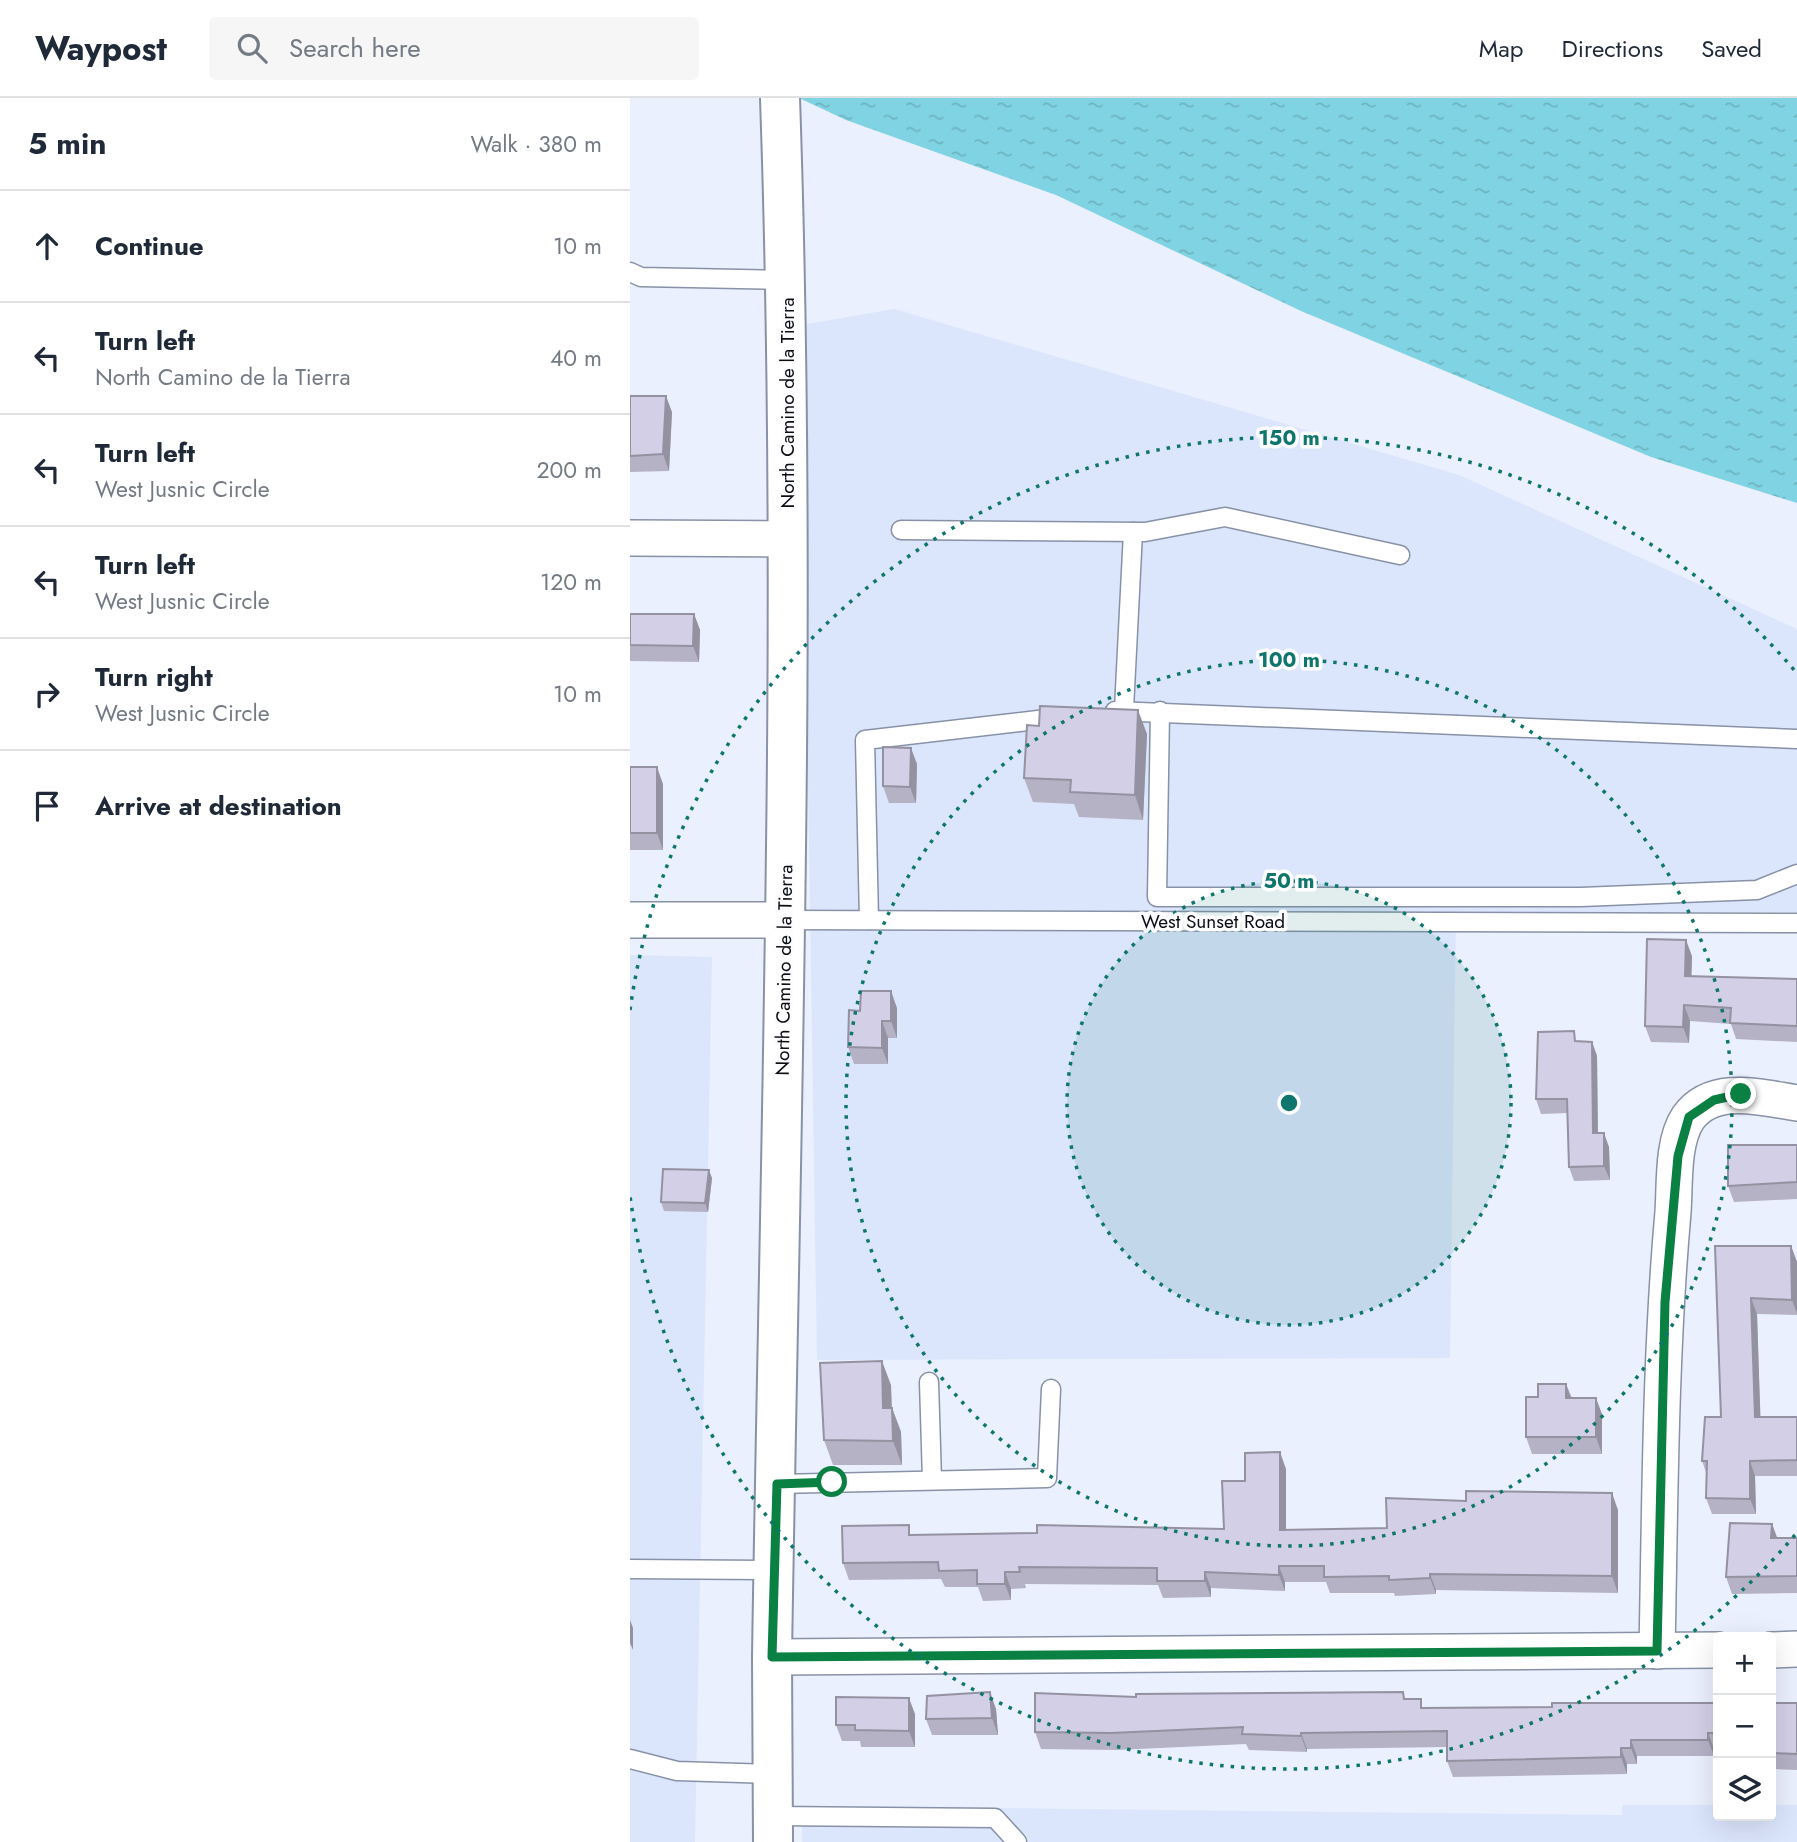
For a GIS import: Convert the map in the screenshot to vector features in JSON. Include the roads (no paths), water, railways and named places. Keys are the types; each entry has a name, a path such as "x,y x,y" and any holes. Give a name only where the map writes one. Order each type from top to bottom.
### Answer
{"street":[{"name":"North Camino de la Tierra","path":"774,1829 772,1657 777,1484 788,539 786,280 780,98"},
{"path":"630,538 788,539"},
{"name":"West Sunset Road","path":"630,920 785,920"},
{"path":"1657,1651 1665,1302 1683,1128 1693,1099 1714,1100 1741,1094 1797,1103"},
{"path":"1776,1650 1797,1649"},
{"path":"772,1657 1713,1650"}],"lane":[{"path":"630,272 641,277 786,280"},
{"path":"901,530 1133,533 1225,517 1401,555"},
{"path":"1124,709 1133,533"},
{"path":"869,920 865,740 1124,709 1797,739"},
{"path":"1160,711 1157,897 1581,897 1757,890 1797,874"},
{"name":"West Sunset Road","path":"785,920 1797,923"},
{"path":"929,1382 932,1480"},
{"path":"777,1484 1047,1478 1051,1389"},
{"path":"630,1569 773,1570"},
{"path":"630,1759 677,1771 775,1774"},
{"path":"774,1829 995,1818 1017,1842"}],"water":[{"path":"799,98 1797,98 1797,503 1651,457 1301,311 1056,195 846,120"}]}
